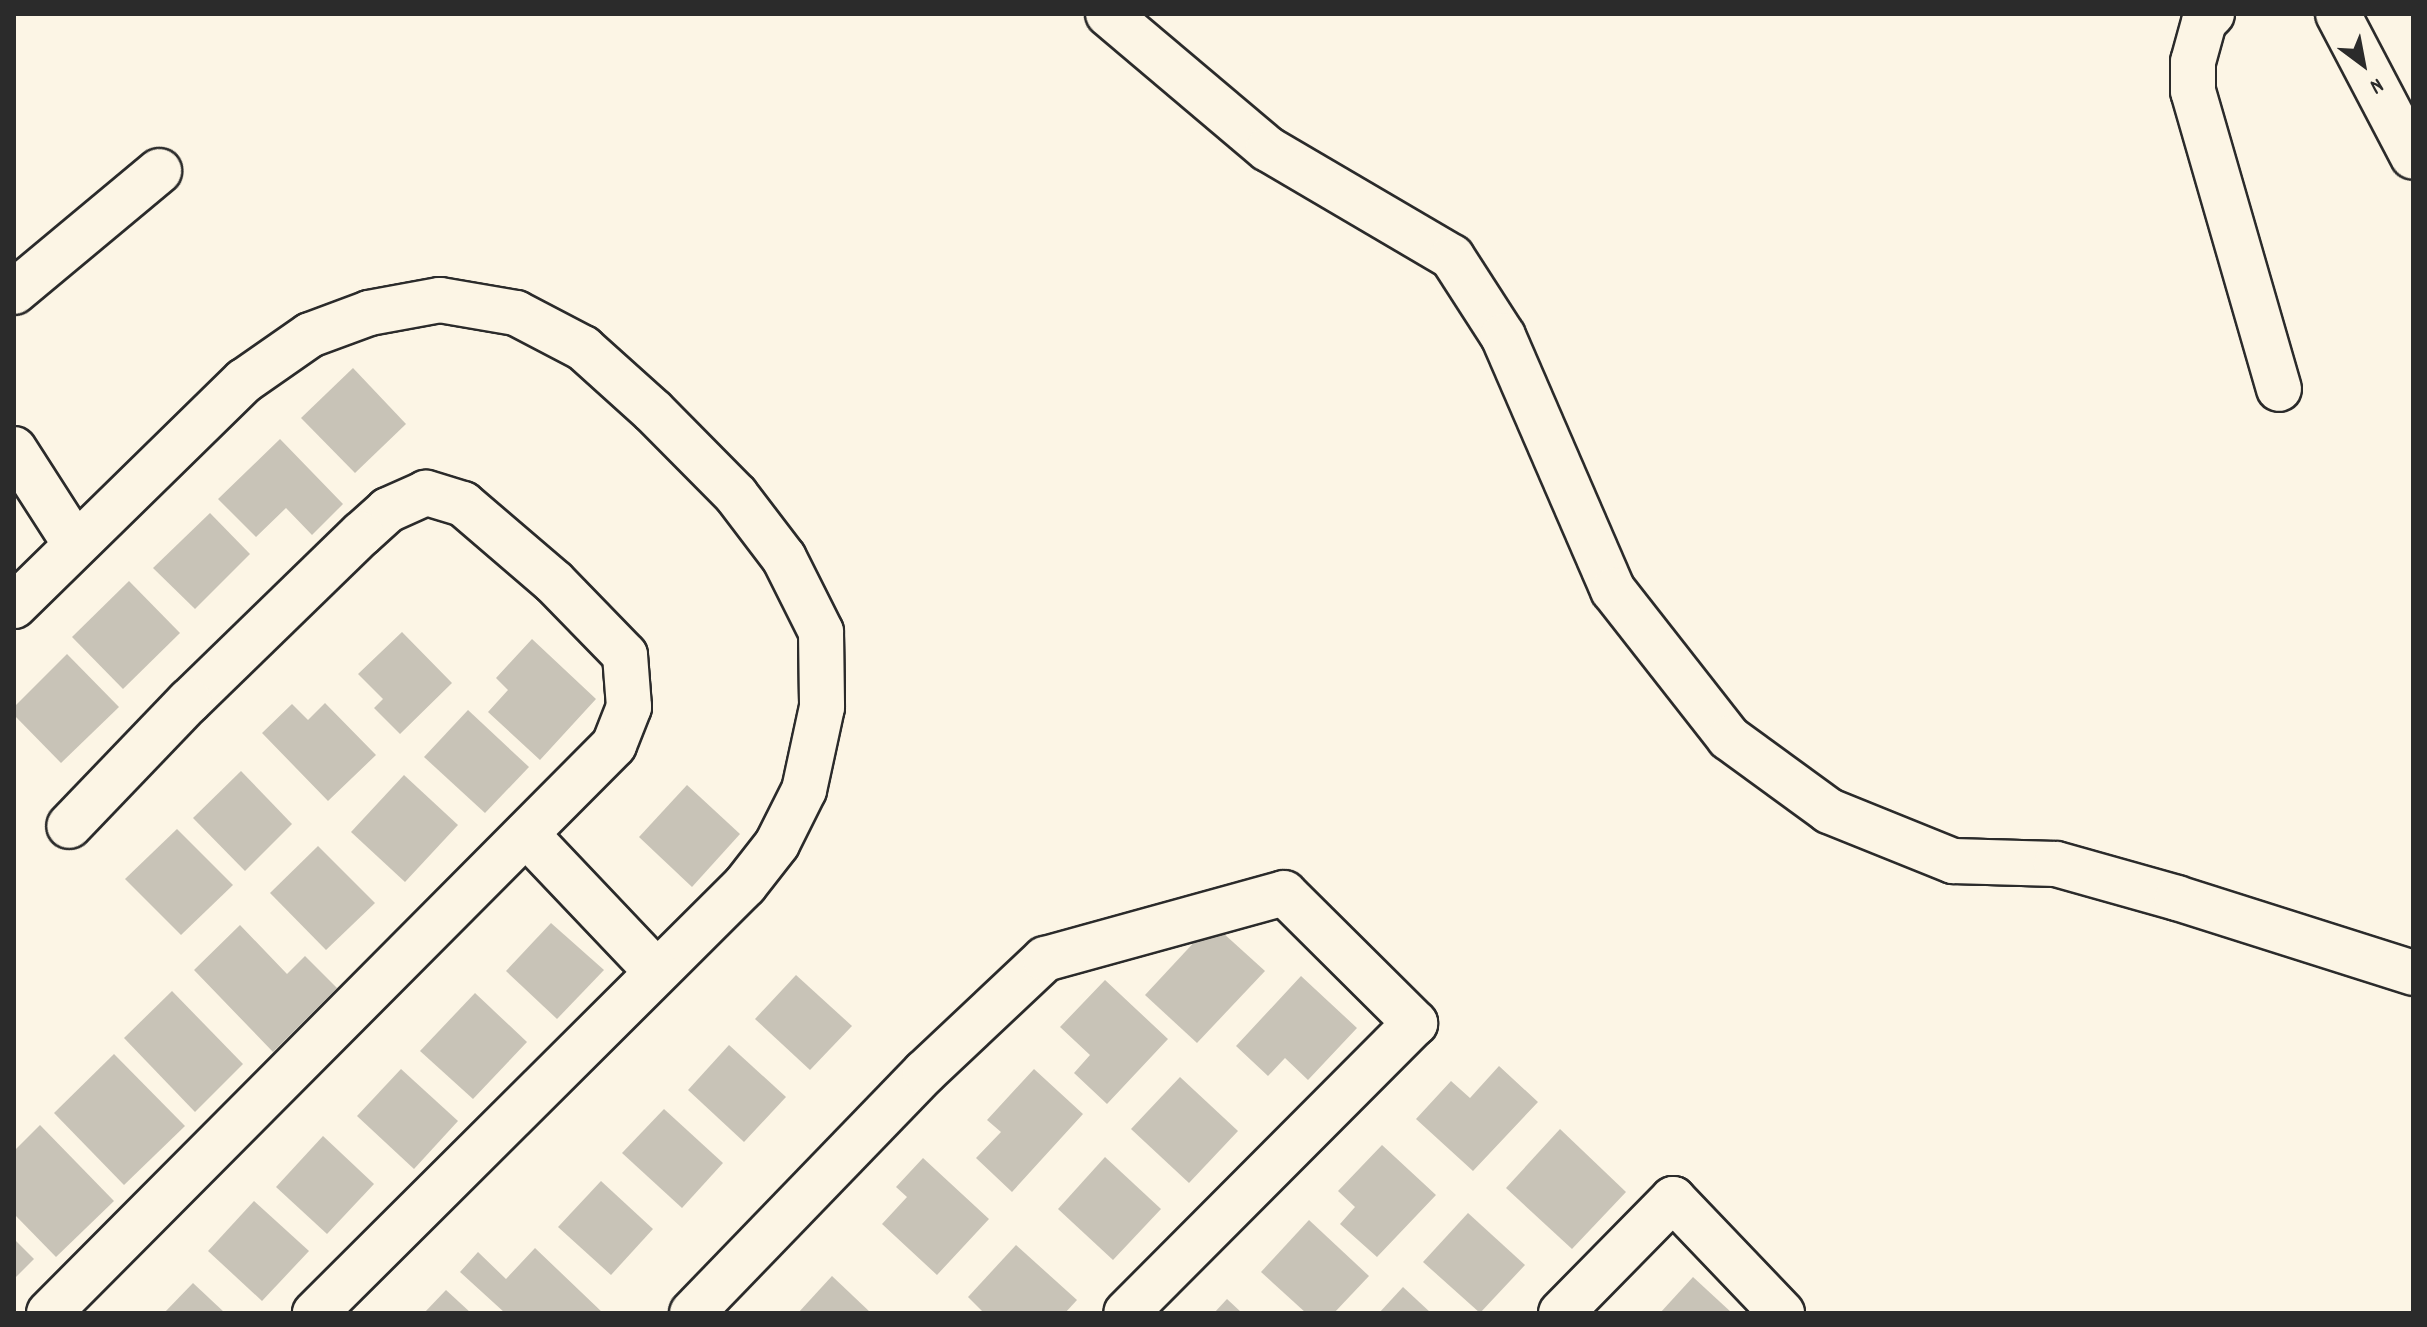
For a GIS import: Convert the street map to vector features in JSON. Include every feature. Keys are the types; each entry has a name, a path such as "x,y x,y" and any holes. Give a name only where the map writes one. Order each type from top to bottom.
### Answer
{"street":[{"path":"1108,14 1268,149 1452,257 1503,336 1613,590 1729,738 1829,811 1953,861 2056,864 2177,898 2413,973"},
{"path":"2212,14 2204,22 2193,62 2193,91 2279,389"},
{"path":"2338,14 2413,157"},
{"path":"14,292 159,171"},
{"path":"14,606 244,381 310,335 369,313 440,300 516,313 583,348 653,411 736,495 784,558 821,632 822,707 804,790 777,844 745,885 315,1313"},
{"path":"14,449 75,544"},
{"path":"49,1313 614,745 629,707 625,655 554,582 463,504 426,493 388,510 361,534 189,701 69,826"},
{"path":"526,834 656,971"},
{"path":"692,1313 925,1072 1045,959 1284,893 1415,1023 1126,1313"},
{"path":"1561,1313 1673,1199 1782,1313"}],"building":[{"path":"353,368 406,424 355,473 301,418"},
{"path":"280,439 343,504 312,535 286,508 256,537 218,499"},
{"path":"210,513 250,554 195,609 153,568"},
{"path":"129,581 180,633 123,689 72,637"},
{"path":"402,632 452,683 400,734 374,708 383,699 358,674"},
{"path":"532,639 596,699 540,760 488,712 508,690 496,678"},
{"path":"67,654 119,707 61,763 14,715 14,707"},
{"path":"325,703 376,755 328,801 262,733 292,704 308,720"},
{"path":"468,710 529,767 485,813 424,757"},
{"path":"241,771 292,824 245,871 193,818"},
{"path":"404,775 458,825 405,882 351,832"},
{"path":"687,785 740,834 692,887 639,837"},
{"path":"177,829 233,885 181,935 125,879"},
{"path":"318,846 375,903 326,950 270,893"},
{"path":"551,923 604,970 557,1019 506,971"},
{"path":"1212,923 1265,971 1197,1043 1145,995"},
{"path":"240,925 287,974 305,956 337,988 273,1052 194,970"},
{"path":"796,975 852,1026 810,1070 755,1019"},
{"path":"1301,976 1357,1028 1308,1080 1285,1058 1268,1076 1236,1046"},
{"path":"1105,980 1168,1039 1107,1104 1074,1073 1090,1055 1060,1027"},
{"path":"172,991 243,1064 195,1112 124,1038"},
{"path":"475,993 527,1042 473,1099 420,1051"},
{"path":"729,1045 786,1097 744,1142 688,1090"},
{"path":"114,1054 185,1126 124,1185 54,1113"},
{"path":"1499,1066 1538,1102 1473,1171 1416,1119 1451,1081 1470,1098"},
{"path":"401,1069 458,1121 414,1169 357,1116"},
{"path":"1034,1069 1083,1114 1012,1192 976,1158 1001,1132 987,1120"},
{"path":"1180,1077 1238,1131 1189,1183 1131,1129"},
{"path":"664,1109 723,1163 682,1208 622,1153"},
{"path":"40,1125 114,1201 56,1257 14,1214 14,1151"},
{"path":"1560,1129 1626,1192 1572,1249 1506,1188"},
{"path":"323,1136 374,1184 327,1234 276,1187"},
{"path":"1382,1145 1436,1195 1377,1257 1340,1224 1355,1207 1338,1191"},
{"path":"1105,1157 1161,1209 1113,1260 1058,1209"},
{"path":"923,1158 989,1219 937,1275 882,1224 907,1197 896,1187"},
{"path":"601,1181 653,1229 611,1275 558,1227"},
{"path":"254,1201 309,1251 262,1301 208,1251"},
{"path":"1468,1213 1525,1265 1480,1313 1423,1262"},
{"path":"1309,1220 1369,1276 1334,1313 1306,1313 1261,1272"},
{"path":"14,1239 34,1259 14,1279"},
{"path":"1016,1245 1077,1300 1065,1313 984,1313 968,1297"},
{"path":"535,1248 603,1313 505,1313 460,1272 478,1252 506,1279"},
{"path":"832,1276 871,1313 798,1313"},
{"path":"1693,1277 1732,1313 1660,1313"},
{"path":"193,1283 225,1313 164,1313"},
{"path":"1403,1287 1431,1313 1379,1313"},
{"path":"446,1290 471,1313 424,1313"},
{"path":"1227,1299 1242,1313 1214,1313"}]}
